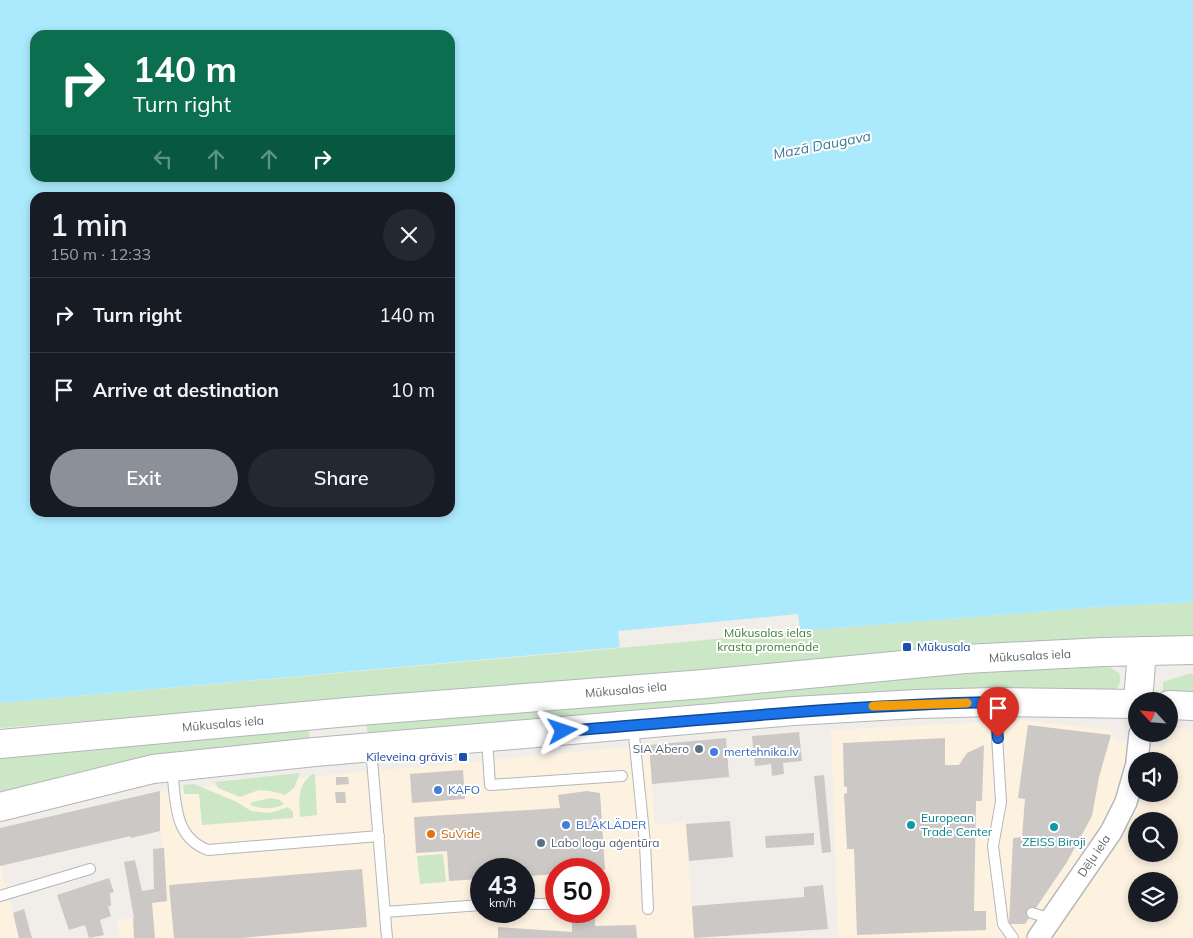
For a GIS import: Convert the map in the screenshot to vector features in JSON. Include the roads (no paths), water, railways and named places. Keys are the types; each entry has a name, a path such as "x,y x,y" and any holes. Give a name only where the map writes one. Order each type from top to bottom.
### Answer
{"main road":[{"name":"Mūkusalas iela","path":"0,744 359,711 704,684 965,659 1193,650"},
{"path":"1138,692 1142,651"},
{"path":"0,807 172,766 844,708 994,702 1128,703"},
{"path":"1178,705 1193,706"}],"street":[{"name":"Dēļu iela","path":"1038,938 1042,916 1111,832 1128,795"}],"lane":[{"path":"994,702 1001,802 993,846 1003,924 1013,938"},
{"path":"633,725 645,843 648,909"},
{"path":"487,738 490,785 622,776"},
{"path":"371,748 387,938"},
{"path":"172,766 178,815 183,831 197,846 208,850 379,836"},
{"path":"0,896 90,869"},
{"path":"999,898 1010,903"},
{"path":"385,912 470,906"}],"water":[{"name":"Mazā Daugava","path":"0,0 1193,0 1193,602 1099,607 800,631 0,703"}],"place":[{"name":"Mūkusala","path":"907,647"},
{"name":"SIA Abero","path":"699,749"},
{"name":"mertehnika.lv","path":"714,752"},
{"name":"Kīleveina grāvis","path":"463,757"},
{"name":"KAFO","path":"438,790"},
{"name":"BLÅKLÄDER","path":"566,825"},
{"name":"European Trade Center","path":"911,825"},
{"name":"ZEISS Biroji","path":"1054,827"},
{"name":"SuVide","path":"431,834"},
{"name":"Labo logu aģentūra","path":"541,843"}],"park label":[{"name":"Mūkusalas ielas krasta promenāde","path":"768,640"}]}
